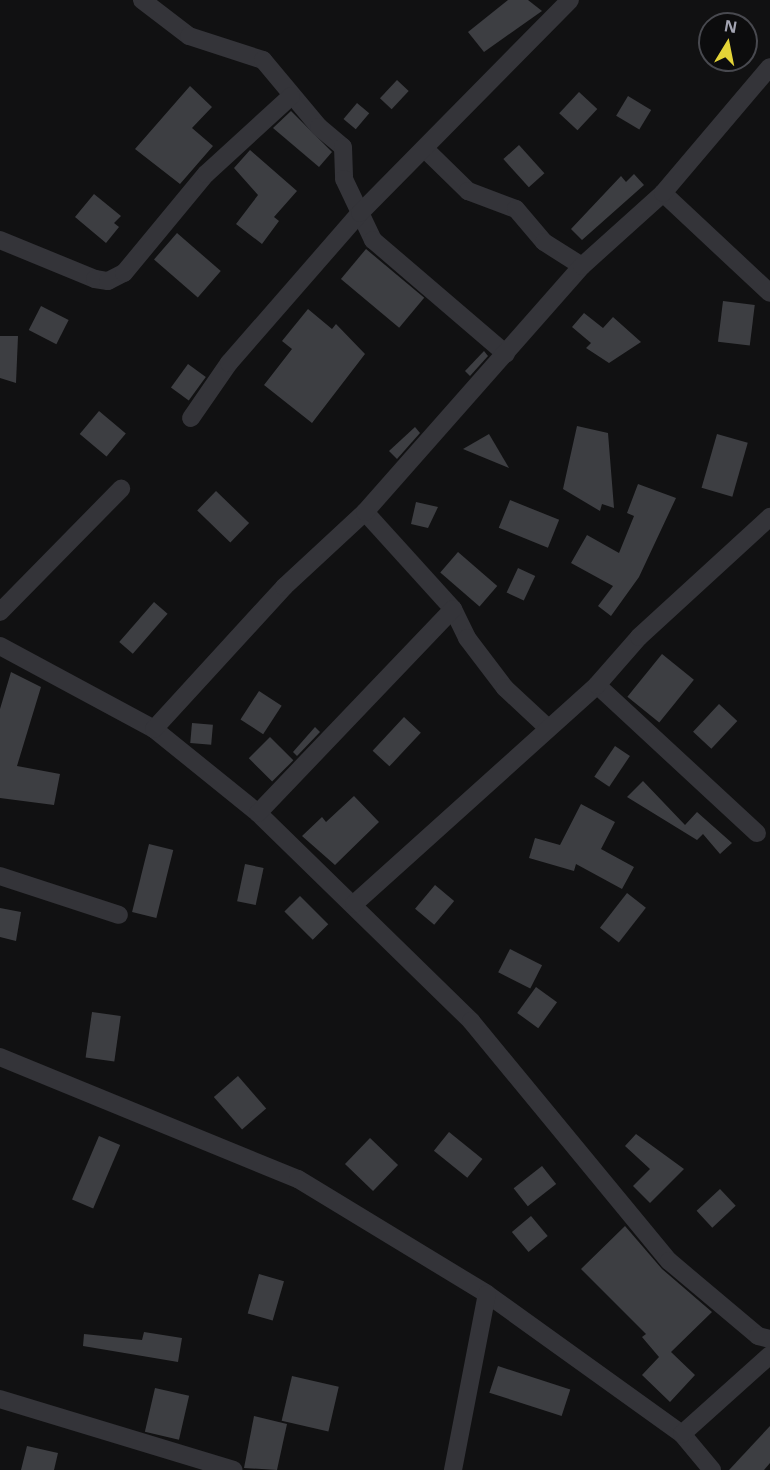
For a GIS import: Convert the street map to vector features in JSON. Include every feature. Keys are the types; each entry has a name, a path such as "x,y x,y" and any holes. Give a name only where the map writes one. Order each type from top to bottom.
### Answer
{"street":[{"path":"142,0 189,36 263,60 291,96 343,147 344,179 373,240 506,354"},
{"path":"190,418 229,363 360,213 426,150 570,0"},
{"path":"154,729 284,587 365,512 582,266 663,193 770,67"},
{"path":"0,240 95,279 116,277 206,174 291,96"},
{"path":"426,150 468,191 516,209 544,242 582,266"},
{"path":"663,193 770,293"},
{"path":"0,612 121,489"},
{"path":"365,512 453,609 467,638 505,688 547,727"},
{"path":"354,904 547,727 597,685 639,637 770,517"},
{"path":"258,813 453,609"},
{"path":"0,646 154,729 258,813 354,904 540,1099 590,1171 669,1261 758,1335 770,1339"},
{"path":"597,685 757,833"},
{"path":"0,876 119,915"},
{"path":"0,1057 298,1179 487,1294 682,1434 712,1470"},
{"path":"453,1470 487,1294"},
{"path":"682,1434 770,1355"},
{"path":"0,1399 233,1470"}],"building":[{"path":"508,0 528,0 542,11 484,52 468,32"},
{"path":"397,80 409,91 392,109 380,98"},
{"path":"190,86 212,107 192,128 213,146 180,184 135,149"},
{"path":"579,92 597,109 578,130 559,113"},
{"path":"628,96 651,110 639,130 616,116"},
{"path":"357,103 369,113 356,129 344,119"},
{"path":"291,111 332,152 319,167 273,128"},
{"path":"519,145 544,173 529,187 503,159"},
{"path":"250,150 297,191 274,217 279,221 262,244 236,224 258,195 234,168"},
{"path":"634,174 644,185 582,240 571,229 621,176 626,182"},
{"path":"94,194 121,216 114,223 119,227 106,243 75,217"},
{"path":"177,233 221,271 198,297 154,259"},
{"path":"366,249 424,298 399,328 341,279"},
{"path":"723,301 755,305 750,346 718,342"},
{"path":"41,306 69,320 56,344 29,330"},
{"path":"308,309 332,329 336,324 365,354 312,423 264,385 292,349 282,341"},
{"path":"584,313 603,328 613,317 641,342 609,363 586,348 591,343 572,327"},
{"path":"0,336 18,336 16,383 0,378"},
{"path":"484,351 488,356 470,376 465,371"},
{"path":"188,364 206,377 189,400 171,387"},
{"path":"99,411 126,433 107,456 80,434"},
{"path":"577,426 608,433 614,508 602,504 600,511 563,489"},
{"path":"415,427 420,433 397,459 389,451"},
{"path":"489,434 509,468 463,449"},
{"path":"717,434 748,443 732,497 702,488"},
{"path":"638,484 676,498 639,577 611,616 598,606 613,586 571,563 587,535 619,553 634,516 627,513"},
{"path":"216,491 249,523 230,542 197,510"},
{"path":"510,500 559,520 548,548 499,528"},
{"path":"416,502 438,507 428,528 411,524"},
{"path":"458,552 497,586 480,606 440,572"},
{"path":"518,568 535,576 524,601 507,592"},
{"path":"154,602 168,614 133,654 119,642"},
{"path":"662,654 694,680 659,723 627,697"},
{"path":"11,672 41,687 17,766 60,774 54,805 0,798 0,709"},
{"path":"259,691 282,706 263,734 240,720"},
{"path":"719,704 737,721 711,749 693,732"},
{"path":"404,717 421,733 389,766 373,751"},
{"path":"192,723 213,725 211,745 190,743"},
{"path":"315,727 320,732 297,756 293,752"},
{"path":"270,737 293,760 272,782 249,758"},
{"path":"615,746 630,756 609,787 594,777"},
{"path":"643,781 685,825 697,812 732,843 720,854 703,834 697,840 627,797"},
{"path":"354,796 379,822 335,865 302,836 322,817 326,822"},
{"path":"581,804 615,822 601,849 634,867 622,889 576,864 574,871 529,858 535,838 560,845"},
{"path":"149,844 173,850 156,918 132,912"},
{"path":"245,864 264,868 256,905 237,901"},
{"path":"435,885 454,901 434,925 415,909"},
{"path":"627,893 646,908 619,942 600,928"},
{"path":"300,896 328,924 313,940 284,912"},
{"path":"0,908 21,912 16,941 0,937"},
{"path":"510,949 542,965 530,989 498,972"},
{"path":"536,987 557,1002 538,1028 517,1013"},
{"path":"92,1012 121,1016 114,1062 86,1058"},
{"path":"238,1076 266,1108 242,1129 214,1097"},
{"path":"449,1132 482,1159 467,1178 434,1151"},
{"path":"636,1134 684,1169 650,1203 633,1186 650,1169 625,1146"},
{"path":"99,1136 120,1145 93,1209 72,1200"},
{"path":"370,1138 398,1165 373,1191 345,1164"},
{"path":"542,1166 556,1184 528,1206 514,1188"},
{"path":"720,1189 736,1206 712,1228 697,1211"},
{"path":"531,1216 548,1236 529,1252 512,1232"},
{"path":"625,1226 662,1269 712,1312 671,1352 695,1375 670,1402 642,1375 659,1357 642,1337 646,1334 581,1269"},
{"path":"259,1274 284,1281 273,1321 248,1313"},
{"path":"144,1332 182,1338 178,1362 83,1346 84,1334 142,1340"},
{"path":"498,1366 570,1389 562,1416 489,1393"},
{"path":"292,1376 339,1387 328,1432 282,1421"},
{"path":"155,1388 189,1396 179,1440 145,1432"},
{"path":"254,1416 287,1424 277,1470 244,1468"},
{"path":"770,1426 770,1463 764,1470 729,1470"},
{"path":"27,1446 58,1453 54,1470 21,1470"}]}
